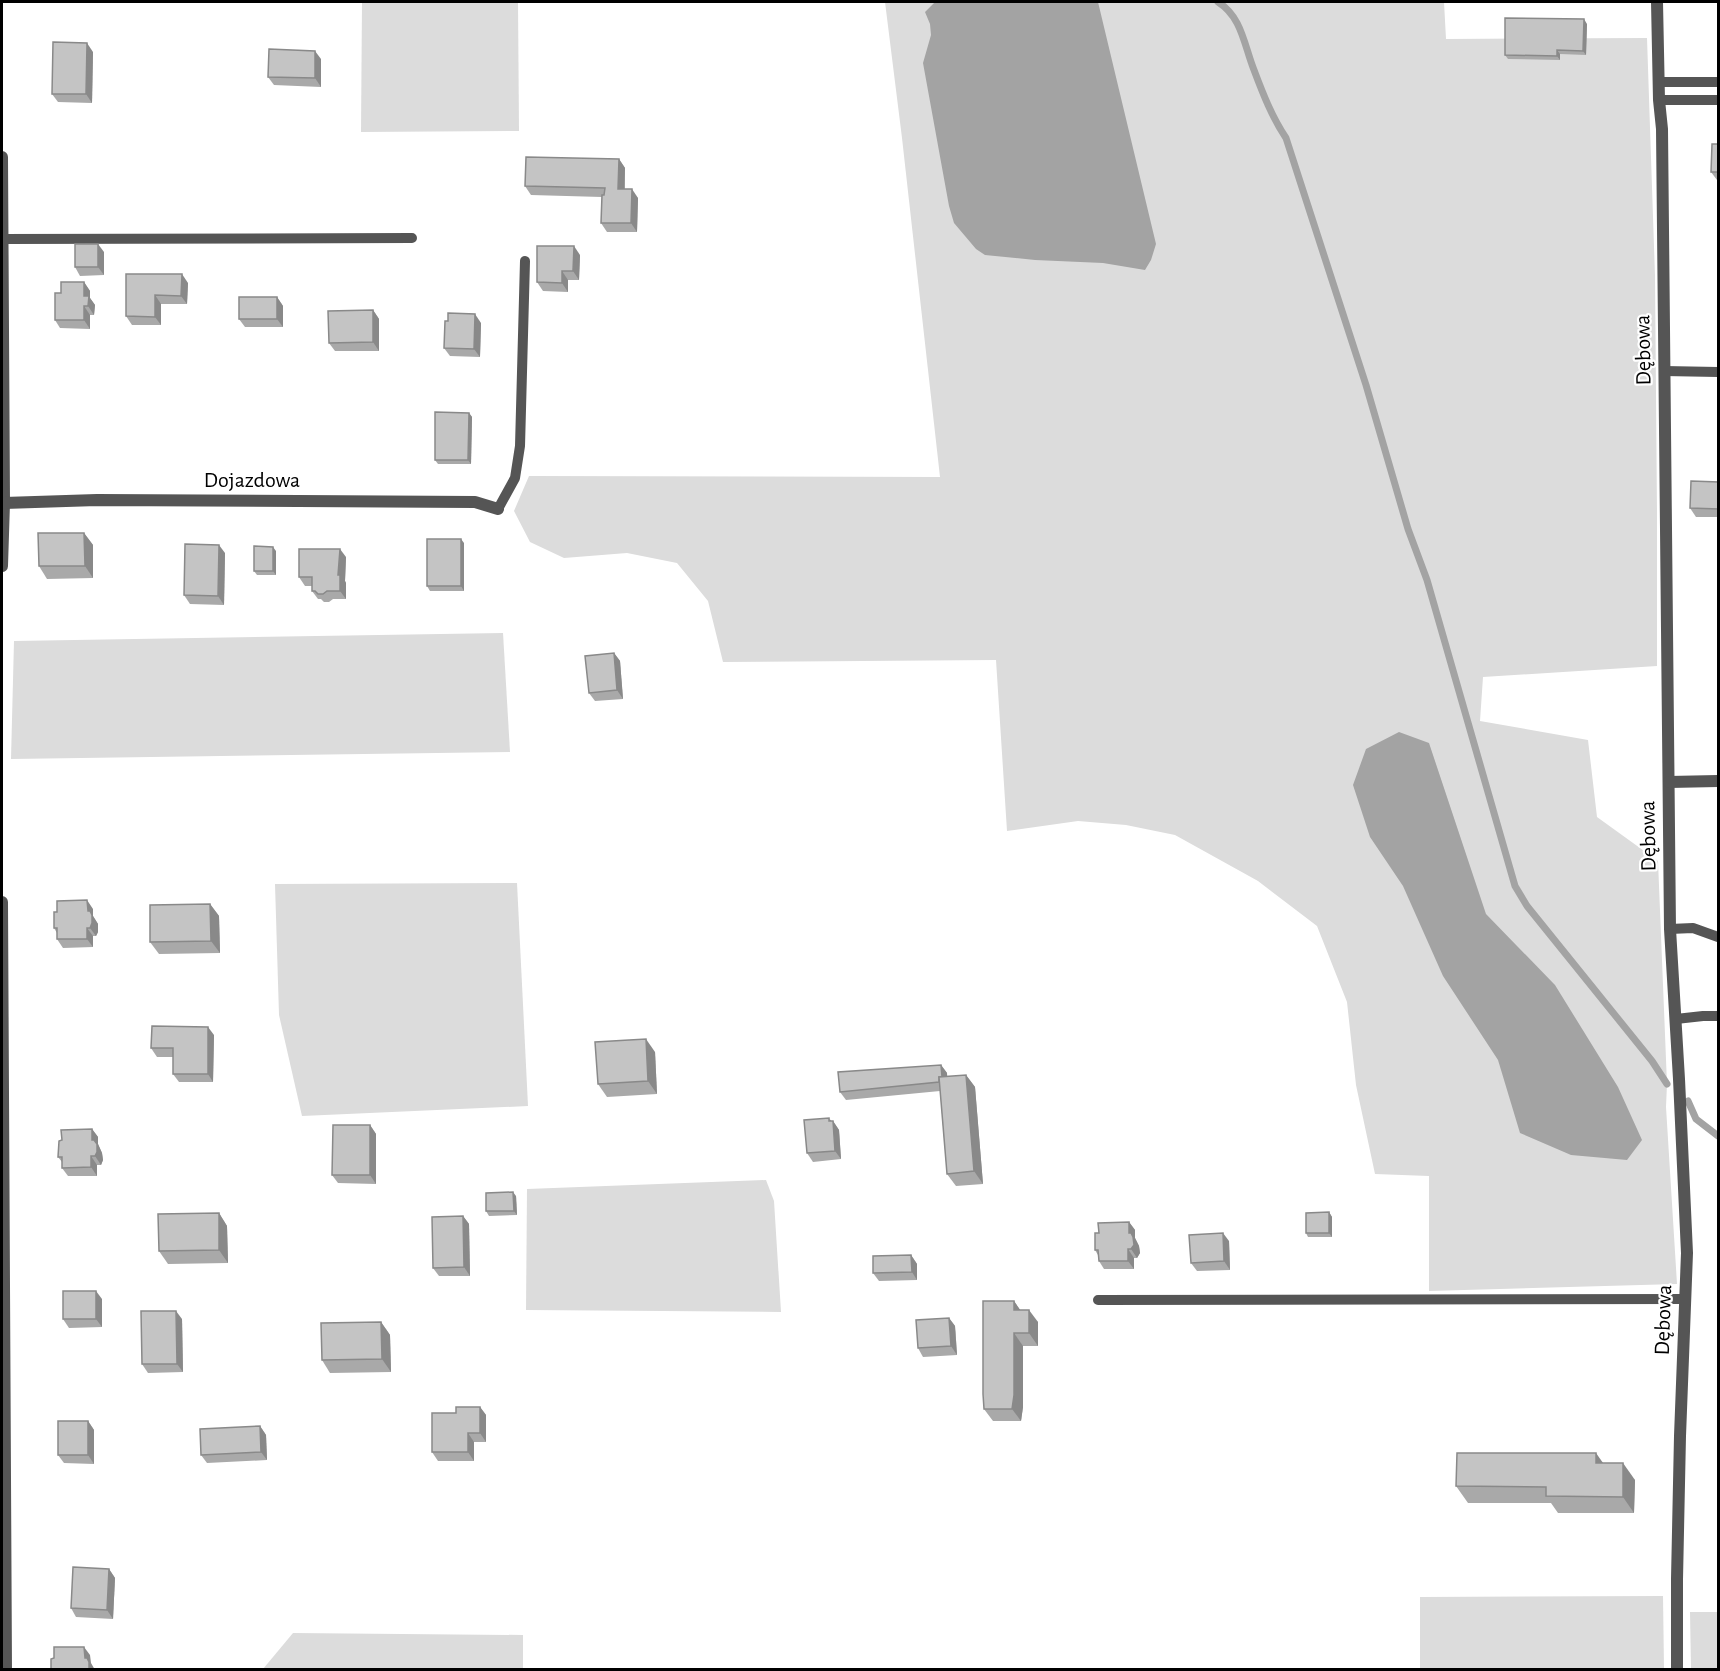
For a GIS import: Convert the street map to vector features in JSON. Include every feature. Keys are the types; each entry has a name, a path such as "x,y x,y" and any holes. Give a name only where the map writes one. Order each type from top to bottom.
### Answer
{"street":[{"name":"Dębowa","path":"1657,2 1658,82 1662,129 1670,929 1687,1253 1680,1436 1677,1670"},
{"path":"2,157 4,503 2,566"},
{"name":"Dojazdowa","path":"4,503 97,500 475,502 498,509"},
{"path":"1669,782 1719,781"},
{"path":"2,902 6,1670"}],"lane":[{"path":"1658,82 1719,82"},
{"path":"1659,100 1719,100"},
{"path":"2,239 412,238"},
{"path":"498,509 515,478 520,446 525,261"},
{"path":"1664,371 1719,372"},
{"path":"1670,929 1693,928 1719,937"},
{"path":"1676,1019 1719,1016"},
{"path":"1098,1300 1685,1299"}],"shaded area":[{"path":"362,2 518,2 519,131 361,132"},
{"path":"885,2 1444,2 1446,39 1647,38 1655,276 1657,666 1483,677 1480,721 1588,740 1597,817 1658,861 1666,1107 1677,1284 1429,1291 1429,1176 1375,1174 1356,1085 1347,1002 1317,926 1258,881 1175,835 1126,825 1078,821 1007,831 996,660 723,662 708,601 677,563 627,553 564,558 530,542 514,511 529,476 940,477"},
{"path":"935,2 1098,2 1156,244 1145,270 1103,263 985,255 976,249 954,223 923,63 931,35 930,24 925,12"},
{"path":"503,633 510,752 11,759 14,641"},
{"path":"1399,732 1429,743 1486,914 1555,985 1618,1087 1642,1140 1627,1160 1571,1155 1520,1133 1498,1060 1443,976 1403,886 1370,837 1353,785 1366,749"},
{"path":"517,883 528,1106 302,1116 279,1015 275,884"},
{"path":"766,1180 774,1201 781,1312 526,1310 527,1189"},
{"path":"1663,1596 1664,1669 1420,1669 1420,1597"},
{"path":"1690,1612 1718,1612 1718,1669 1691,1669"},
{"path":"293,1633 523,1635 523,1669 263,1669"}],"building":[{"path":"1505,18 1584,19 1583,51 1557,50 1557,56 1505,55"},
{"path":"53,42 87,43 86,94 52,94"},
{"path":"269,49 315,51 315,78 268,77"},
{"path":"1712,144 1719,144 1719,172 1711,172"},
{"path":"526,157 619,159 618,189 632,189 631,223 601,223 602,195 604,195 605,188 525,186"},
{"path":"75,244 98,244 98,267 75,267"},
{"path":"537,246 574,246 573,271 562,271 562,283 537,282"},
{"path":"126,274 182,274 181,296 155,295 155,317 126,316"},
{"path":"61,282 84,282 84,296 89,296 88,306 84,306 84,320 55,320 55,293 61,293"},
{"path":"239,297 277,297 277,319 239,319"},
{"path":"373,310 373,342 329,343 328,311"},
{"path":"448,313 475,314 474,349 444,348 445,321 448,321"},
{"path":"435,412 469,413 468,460 435,460"},
{"path":"1691,481 1719,482 1719,509 1690,508"},
{"path":"38,533 84,533 85,566 39,566"},
{"path":"427,539 461,539 461,586 427,586"},
{"path":"185,544 219,545 218,596 184,595"},
{"path":"254,546 273,547 273,571 254,571"},
{"path":"299,549 340,549 338,575 340,575 340,591 318,594 312,591 312,577 299,577"},
{"path":"614,653 617,690 589,693 585,656"},
{"path":"87,900 92,923 90,928 87,928 87,939 57,939 54,912 57,912 57,901"},
{"path":"210,904 211,941 150,942 150,905"},
{"path":"152,1026 208,1027 208,1074 173,1074 173,1048 151,1048"},
{"path":"646,1039 648,1081 598,1084 595,1042"},
{"path":"941,1065 942,1077 939,1077 939,1082 840,1092 838,1072"},
{"path":"966,1075 974,1171 947,1174 939,1077"},
{"path":"829,1118 829,1121 833,1121 835,1151 807,1153 804,1120"},
{"path":"333,1125 370,1125 370,1175 332,1175"},
{"path":"92,1129 92,1140 97,1144 97,1152 95,1156 91,1156 91,1167 62,1168 62,1157 58,1157 59,1141 62,1140 61,1130"},
{"path":"513,1192 514,1211 486,1211 486,1193"},
{"path":"1329,1212 1329,1233 1306,1233 1306,1213"},
{"path":"219,1213 219,1250 159,1251 158,1214"},
{"path":"463,1216 464,1267 433,1268 432,1217"},
{"path":"1129,1222 1129,1233 1133,1237 1134,1245 1128,1249 1128,1261 1099,1261 1098,1250 1095,1250 1095,1233 1099,1233 1098,1223"},
{"path":"1223,1233 1224,1261 1191,1263 1189,1235"},
{"path":"911,1255 912,1272 873,1273 873,1256"},
{"path":"63,1291 96,1291 96,1319 63,1319"},
{"path":"983,1301 1014,1301 1014,1310 1029,1310 1029,1333 1014,1333 1012,1409 984,1409"},
{"path":"141,1311 176,1311 177,1364 142,1364"},
{"path":"949,1318 951,1346 918,1348 916,1320"},
{"path":"381,1322 382,1359 322,1360 321,1323"},
{"path":"456,1407 480,1407 480,1433 468,1433 468,1452 432,1452 432,1413 456,1413"},
{"path":"58,1421 88,1421 88,1455 58,1455"},
{"path":"260,1426 261,1452 201,1455 200,1429"},
{"path":"1457,1453 1596,1453 1596,1463 1623,1463 1623,1497 1546,1496 1546,1487 1456,1486"},
{"path":"73,1567 109,1569 107,1610 71,1608"},
{"path":"54,1647 84,1647 89,1670 51,1670"}],"waterway":[{"path":"1218,2 1226,8 1237,24 1264,97 1286,138 1366,385 1408,529 1427,580 1515,886 1527,906 1652,1061 1667,1084"},
{"path":"1688,1101 1696,1119 1718,1136"}]}
